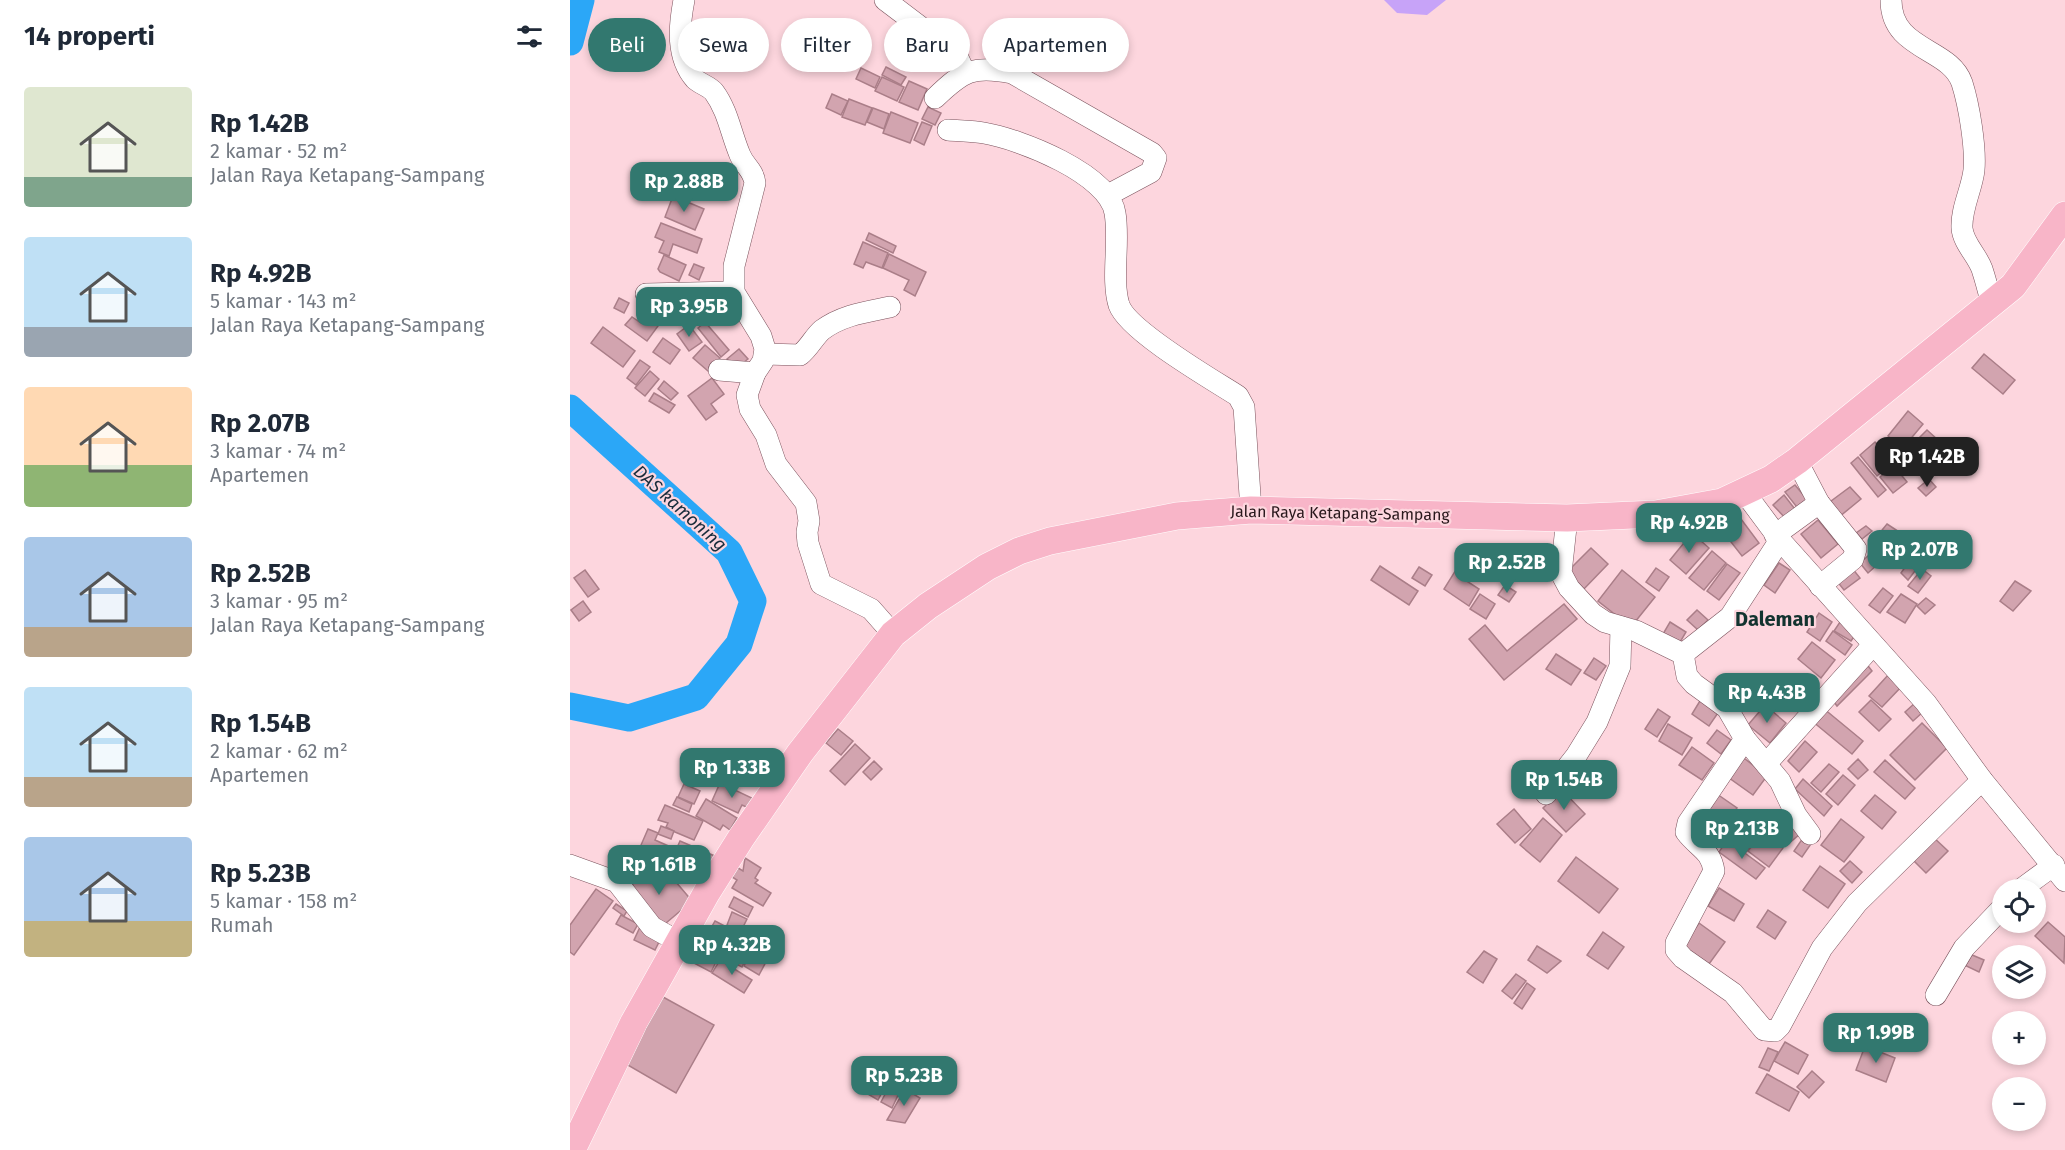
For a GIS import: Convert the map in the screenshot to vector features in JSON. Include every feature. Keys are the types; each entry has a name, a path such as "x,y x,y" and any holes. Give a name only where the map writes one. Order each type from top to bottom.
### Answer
{"main road":[{"name":"Jalan Raya Ketapang-Sampang","path":"572,1150 630,1031 679,942 747,829 800,753 893,634 957,586 1019,550 1137,522 1177,516 1251,510 1567,518 1656,514 1722,502 1745,493 1797,461 1992,305 2025,271 2065,215"}],"street":[{"path":"684,0 680,47 695,79 714,93 728,117 743,160 753,170 755,183 734,266 734,292 761,336 765,354 747,395 750,409 766,435 776,464 806,503 809,521 808,543 821,584 871,609 893,634"},
{"path":"885,0 951,50 958,58 965,73"},
{"path":"1891,0 1891,9 1904,35 1956,72 1962,83 1974,153 1974,171 1963,216 1962,230 1982,268 1992,305"},
{"path":"935,98 965,73 987,68 1012,73 1152,153 1156,158 1150,172 1108,195"},
{"path":"948,130 986,133 1036,149 1088,177 1108,195 1115,210 1117,227 1119,306 1133,322 1171,353 1238,396 1244,407 1251,510"},
{"path":"646,294 734,292"},
{"path":"765,354 800,355 821,331 831,324 854,314 890,307"},
{"path":"719,370 755,373"},
{"path":"1797,461 1820,503 1856,549 1853,559 1820,586"},
{"path":"1745,493 1777,538 1926,703 1982,780 2059,873 2045,879"},
{"path":"1683,654 1730,616 1777,538 1820,503"},
{"path":"1567,518 1562,573 1564,580 1593,614 1605,622 1636,631 1683,654"},
{"path":"1546,794 1576,756 1597,722 1620,666 1621,627"},
{"path":"1766,764 1873,645"},
{"path":"1683,654 1687,676 1694,684 1727,708 1745,739 1780,781 1796,816 1810,834"},
{"path":"1745,739 1688,823 1686,832 1692,841 1706,849 1712,858 1714,871 1676,943 1676,950 1683,958 1733,993 1764,1030 1775,1031 1780,1026 1822,948 1857,903 1982,780"},
{"path":"570,865 617,882 652,927 679,942"},
{"path":"1935,995 1964,948 1992,919"}],"shaded area":[{"path":"1384,0 1446,0 1427,15 1397,13"}],"building":[{"path":"884,71 896,72 906,77 901,85 882,75"},
{"path":"859,72 869,72 880,77 875,88 856,79"},
{"path":"882,77 904,87 897,101 875,91"},
{"path":"909,81 927,89 918,110 899,102"},
{"path":"832,94 848,101 841,115 826,108"},
{"path":"849,99 872,108 865,125 842,117"},
{"path":"928,107 941,113 935,125 922,119"},
{"path":"873,108 889,114 884,129 867,122"},
{"path":"891,112 918,123 910,143 883,133"},
{"path":"922,122 932,126 924,145 914,140"},
{"path":"673,196 704,209 695,230 665,217"},
{"path":"661,223 702,239 697,253 673,244 669,256 659,252 664,241 655,237"},
{"path":"869,233 896,246 893,253 866,240"},
{"path":"863,242 888,253 882,268 866,262 863,268 854,264"},
{"path":"889,254 926,272 915,296 904,290 909,280 883,268"},
{"path":"664,255 686,265 679,281 658,269"},
{"path":"694,264 704,268 699,280 689,275"},
{"path":"619,298 629,303 624,313 614,308"},
{"path":"713,302 722,311 713,320 704,312"},
{"path":"684,305 693,316 684,324 675,312"},
{"path":"649,313 661,322 647,341 625,325 632,317 641,323"},
{"path":"705,322 729,350 721,357 698,328"},
{"path":"689,325 702,342 689,351 677,334"},
{"path":"603,327 635,351 623,367 591,343"},
{"path":"663,338 680,350 670,364 653,352"},
{"path":"705,345 720,358 708,371 693,358"},
{"path":"739,349 748,359 735,369 727,359"},
{"path":"1984,354 2015,380 2003,394 1972,368"},
{"path":"640,360 650,367 636,385 627,378"},
{"path":"650,371 659,379 645,396 635,388"},
{"path":"712,378 724,394 711,404 717,412 706,420 688,396"},
{"path":"664,381 678,393 671,400 658,389"},
{"path":"654,393 675,405 669,413 649,401"},
{"path":"1908,411 1923,424 1903,448 1888,436"},
{"path":"1927,430 1938,440 1920,459 1909,448"},
{"path":"1875,442 1891,464 1877,476 1860,455"},
{"path":"1858,457 1886,490 1878,497 1851,463"},
{"path":"1893,465 1907,482 1893,493 1880,477"},
{"path":"1929,479 1936,487 1926,496 1918,488"},
{"path":"1795,485 1810,503 1800,511 1785,492"},
{"path":"1850,487 1861,499 1839,517 1827,504"},
{"path":"1784,495 1798,513 1789,522 1773,505"},
{"path":"1738,515 1759,543 1742,556 1720,528"},
{"path":"1818,520 1838,544 1821,558 1801,534"},
{"path":"1887,524 1907,537 1884,558 1870,545"},
{"path":"1866,526 1872,531 1862,539 1856,533"},
{"path":"1692,533 1709,548 1686,574 1670,560"},
{"path":"1535,544 1546,551 1533,570 1523,563"},
{"path":"1499,547 1523,563 1514,576 1490,561"},
{"path":"1591,548 1608,564 1582,591 1565,574"},
{"path":"1712,551 1726,563 1704,590 1689,578"},
{"path":"1869,555 1878,564 1868,573 1860,563"},
{"path":"1910,560 1918,567 1908,580 1901,573"},
{"path":"1779,563 1790,570 1775,593 1764,585"},
{"path":"1727,564 1740,573 1719,600 1707,591"},
{"path":"1459,565 1470,572 1465,580 1479,589 1469,606 1444,589"},
{"path":"1380,566 1418,591 1409,605 1371,580"},
{"path":"1419,567 1432,575 1425,586 1412,578"},
{"path":"1656,568 1669,577 1659,591 1646,582"},
{"path":"1852,568 1860,578 1844,590 1836,580"},
{"path":"1922,569 1931,576 1918,593 1908,586"},
{"path":"585,570 599,589 588,597 574,578"},
{"path":"1622,570 1655,597 1631,627 1598,601"},
{"path":"2015,581 2031,591 2013,611 2000,601"},
{"path":"1505,585 1516,592 1509,602 1498,595"},
{"path":"1883,588 1893,596 1880,613 1869,605"},
{"path":"1480,594 1495,604 1486,619 1470,609"},
{"path":"1901,594 1917,604 1905,623 1887,612"},
{"path":"1926,598 1935,605 1925,614 1917,606"},
{"path":"583,601 591,612 579,621 571,610"},
{"path":"1564,604 1577,619 1504,680 1469,639 1485,625 1507,651"},
{"path":"1697,610 1708,620 1698,630 1687,620"},
{"path":"1819,613 1832,622 1820,641 1807,632"},
{"path":"1670,622 1686,632 1679,644 1663,634"},
{"path":"1840,622 1856,634 1851,641 1834,631"},
{"path":"1833,631 1852,645 1845,655 1826,641"},
{"path":"1812,642 1835,660 1821,678 1798,659"},
{"path":"1556,654 1581,670 1571,685 1546,669"},
{"path":"1594,658 1606,666 1596,680 1584,673"},
{"path":"1865,662 1872,671 1837,706 1831,698"},
{"path":"1889,674 1902,686 1882,707 1869,696"},
{"path":"1703,696 1720,710 1709,726 1692,714"},
{"path":"1871,700 1891,719 1879,731 1859,712"},
{"path":"1915,703 1923,712 1913,721 1905,712"},
{"path":"1765,705 1786,723 1770,743 1748,725"},
{"path":"1823,708 1863,741 1852,754 1812,721"},
{"path":"1658,709 1670,717 1657,737 1645,729"},
{"path":"1922,723 1947,748 1915,780 1890,755"},
{"path":"1668,724 1692,738 1682,755 1659,741"},
{"path":"838,729 853,741 841,755 826,743"},
{"path":"1717,730 1731,740 1721,754 1707,743"},
{"path":"1805,741 1817,752 1799,772 1788,761"},
{"path":"855,744 870,758 845,785 830,771"},
{"path":"1692,747 1714,763 1702,780 1679,765"},
{"path":"1740,755 1767,776 1753,795 1725,775"},
{"path":"1858,759 1868,770 1858,779 1848,769"},
{"path":"1885,760 1915,788 1905,799 1874,772"},
{"path":"874,761 882,769 871,780 863,772"},
{"path":"1829,764 1839,772 1821,792 1811,783"},
{"path":"1843,775 1855,785 1838,805 1826,794"},
{"path":"1803,779 1832,806 1824,816 1795,789"},
{"path":"720,783 756,800 751,809 742,805 738,813 712,801"},
{"path":"684,784 700,791 694,804 678,797"},
{"path":"1562,790 1585,814 1566,832 1543,808"},
{"path":"1717,794 1737,808 1719,832 1699,818"},
{"path":"1875,795 1896,812 1882,829 1861,811"},
{"path":"677,797 692,804 689,812 673,805"},
{"path":"706,799 737,818 730,830 723,825 720,830 696,816"},
{"path":"665,805 703,821 694,840 666,827 668,823 658,820"},
{"path":"1514,809 1531,829 1515,843 1497,824"},
{"path":"1743,817 1762,832 1746,852 1727,837"},
{"path":"1543,818 1562,835 1540,862 1520,845"},
{"path":"1841,819 1864,837 1844,862 1821,845"},
{"path":"1787,820 1800,834 1787,845 1774,831"},
{"path":"661,826 674,831 671,839 658,834"},
{"path":"648,829 658,833 655,840 673,848 666,864 638,852"},
{"path":"1763,832 1783,848 1769,867 1748,851"},
{"path":"1805,835 1813,841 1802,857 1794,851"},
{"path":"1931,835 1948,851 1926,873 1909,856"},
{"path":"1727,840 1765,868 1756,879 1719,852"},
{"path":"680,841 717,857 705,884 691,878 695,869 672,859"},
{"path":"637,855 649,859 645,869 634,865"},
{"path":"1576,857 1618,889 1599,913 1558,881"},
{"path":"745,858 761,868 755,878 758,880 755,883 771,893 763,906 732,888 737,880 729,875 735,866 743,871"},
{"path":"1850,861 1862,872 1852,883 1840,871"},
{"path":"659,862 692,901 659,929 626,890"},
{"path":"1820,866 1845,884 1828,908 1803,890"},
{"path":"1719,888 1744,904 1734,921 1708,906"},
{"path":"596,889 613,901 574,955 570,952 570,925"},
{"path":"734,897 753,907 748,917 729,907"},
{"path":"616,904 627,911 624,916 613,908"},
{"path":"1768,910 1786,922 1775,939 1757,927"},
{"path":"732,912 747,919 741,931 727,925"},
{"path":"621,915 638,924 633,933 616,924"},
{"path":"715,921 742,935 738,943 750,950 742,967 718,955 723,946 706,937"},
{"path":"2048,922 2065,937 2064,963 2035,936 2038,933 2046,933"},
{"path":"1699,923 1725,942 1709,964 1683,946"},
{"path":"640,927 661,938 655,950 634,940"},
{"path":"1603,932 1624,947 1608,969 1587,955"},
{"path":"1537,946 1561,961 1547,973 1528,960"},
{"path":"698,947 718,958 711,972 690,961"},
{"path":"752,950 768,958 759,975 744,966"},
{"path":"1484,951 1497,959 1483,983 1467,972"},
{"path":"1965,952 1984,960 1979,972 1960,963"},
{"path":"720,960 752,980 744,993 712,973"},
{"path":"1516,974 1526,981 1512,999 1502,991"},
{"path":"1527,983 1535,989 1522,1009 1514,1003"},
{"path":"663,997 714,1025 676,1093 626,1064"},
{"path":"1785,1042 1808,1055 1798,1074 1774,1061"},
{"path":"1865,1046 1895,1058 1886,1082 1856,1070"},
{"path":"1768,1048 1778,1052 1769,1071 1759,1067"},
{"path":"1812,1071 1824,1082 1809,1098 1797,1087"},
{"path":"1767,1074 1799,1092 1789,1111 1756,1093"},
{"path":"874,1077 887,1083 878,1100 866,1093"},
{"path":"890,1085 900,1091 892,1108 881,1102"},
{"path":"905,1089 920,1098 905,1123 887,1120"}],"waterway":[{"name":"DAS kamoning","path":"570,42 581,0"},
{"name":"DAS kamoning","path":"570,408 729,552 753,601 739,644 696,697 629,718 570,706"}],"district":[{"name":"Daleman","path":"1775,619"}]}
